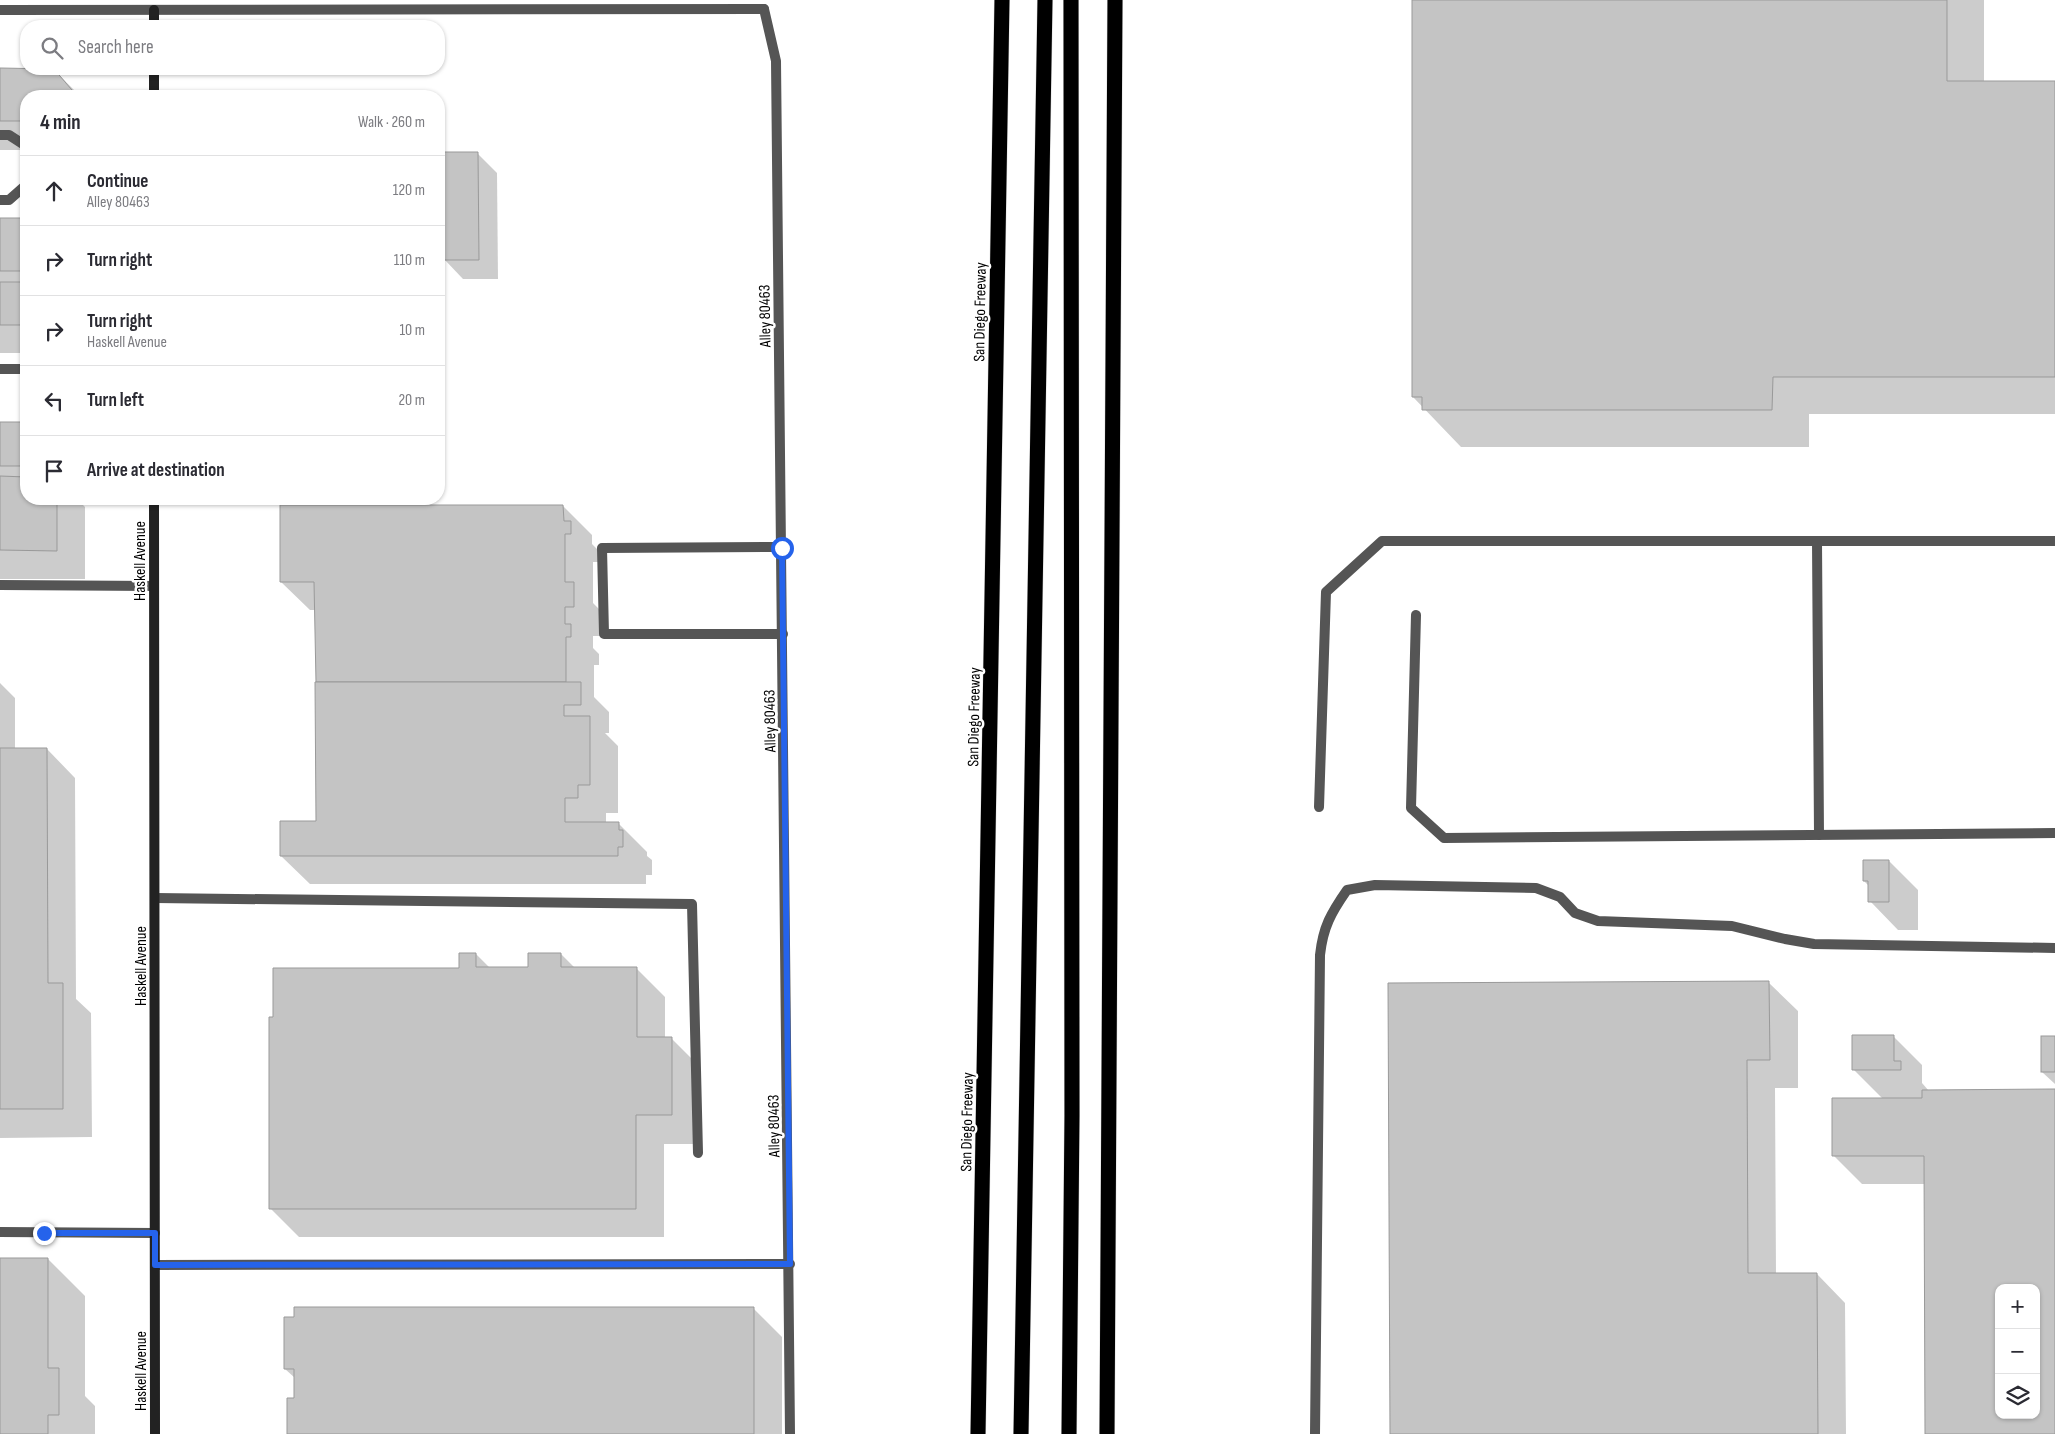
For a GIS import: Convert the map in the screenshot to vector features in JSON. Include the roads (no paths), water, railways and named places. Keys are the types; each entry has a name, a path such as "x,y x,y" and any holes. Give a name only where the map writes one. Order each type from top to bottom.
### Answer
{"highway":[{"name":"San Diego Freeway","path":"978,1434 1002,0"},
{"path":"1022,1434 1045,0"},
{"path":"1069,1434 1072,1125 1070,0"},
{"path":"1107,1434 1115,0"}],"street":[{"name":"Alley 80463","path":"154,5 764,9 776,61 790,1264 790,1434"},
{"path":"0,10 154,5 154,20"},
{"path":"154,75 154,90"},
{"path":"0,135 9,135 20,142"},
{"path":"0,200 9,200 20,190"},
{"path":"0,369 20,369"},
{"name":"Haskell Avenue","path":"154,505 155,1434"},
{"path":"1318,807 1326,592 1382,541 2055,541"},
{"path":"1816,541 1819,835"},
{"path":"782,548 602,548 604,634 783,634"},
{"path":"0,585 154,586"},
{"path":"1416,615 1411,808 1444,838 2055,833"},
{"path":"1315,1434 1320,955 1323,932 1334,909 1347,890 1375,885 1536,888 1560,897 1574,913 1598,921 1732,926 1814,944 2055,948"},
{"path":"155,898 692,904 698,1153"},
{"path":"0,1232 155,1233"},
{"path":"155,1265 790,1264"}]}
